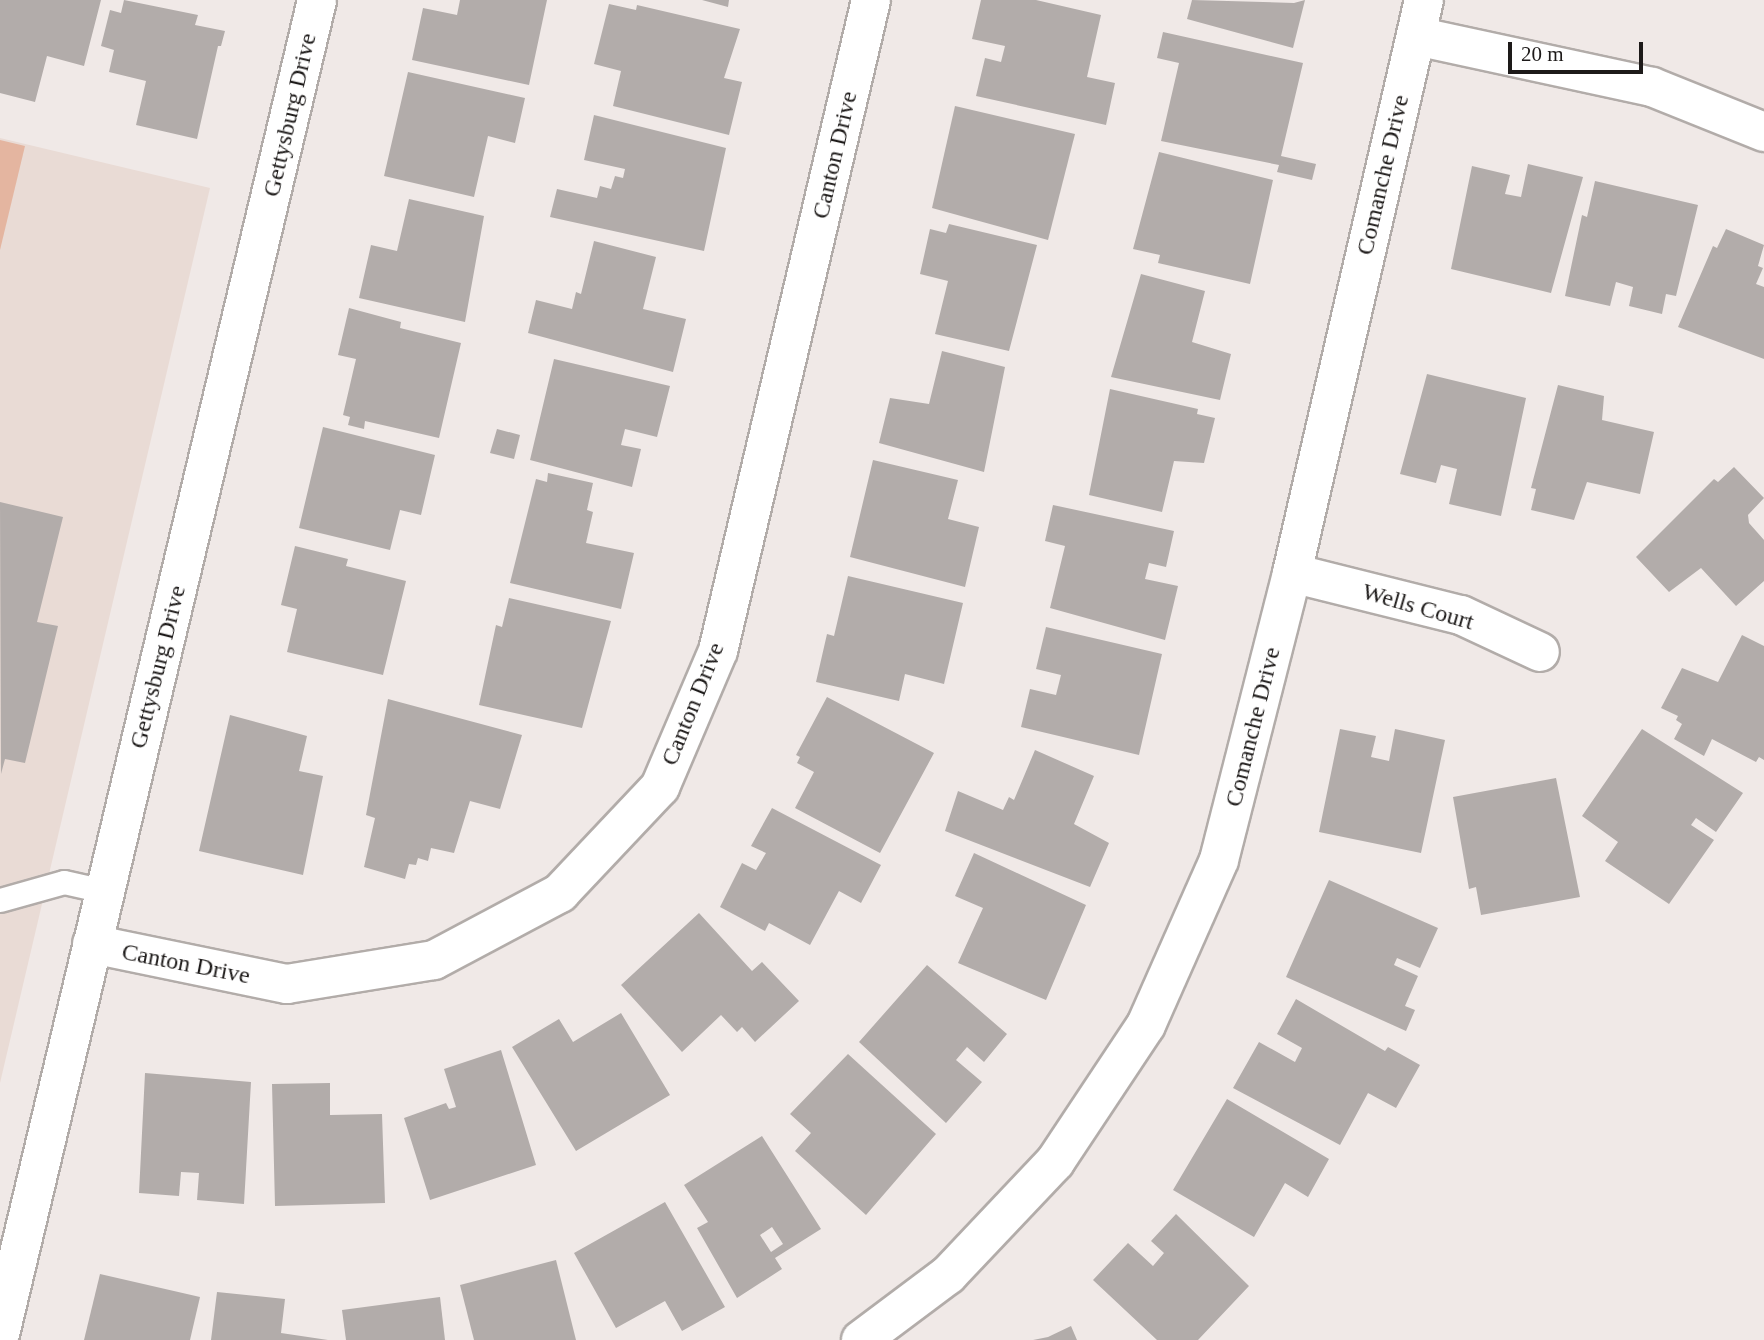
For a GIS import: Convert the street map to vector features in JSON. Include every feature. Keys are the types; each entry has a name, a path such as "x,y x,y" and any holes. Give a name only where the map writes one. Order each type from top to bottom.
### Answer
{"street":[{"name":"Gettysburg Drive","path":"0,1334 5,1289 92,944 317,0"},
{"name":"Canton Drive","path":"92,944 287,984 434,960 560,893 660,787 718,651 871,0"},
{"path":"1420,18 1652,87 1764,132"},
{"name":"Comanche Drive","path":"861,1340 948,1275 1055,1162 1146,1025 1219,860 1292,573 1420,18"},
{"name":"Wells Court","path":"1292,573 1461,615 1540,652"}],"lane":[{"path":"0,900 64,882 104,891"}],"shaded area":[{"path":"0,138 210,188 0,1083"},
{"path":"0,140 25,146 0,250"}],"building":[{"path":"0,0 101,0 84,66 47,56 35,102 0,93"},
{"path":"124,0 198,15 195,25 225,31 221,46 218,46 197,139 136,125 146,81 109,72 114,50 101,46 110,10 121,13"},
{"path":"460,0 547,0 529,85 412,60 423,8 457,15"},
{"path":"702,0 729,0 728,7"},
{"path":"981,0 1036,0 1101,15 1087,77 1115,83 1106,125 976,96 985,58 1001,62 1005,46 972,39"},
{"path":"1192,0 1294,3 1305,0 1293,48 1187,19"},
{"path":"609,4 636,10 637,5 740,29 724,78 742,82 729,135 613,106 621,71 594,64"},
{"path":"1163,32 1303,63 1281,156 1316,164 1312,180 1277,172 1279,165 1161,141 1179,63 1157,58"},
{"path":"408,72 525,98 515,143 488,136 474,197 384,176"},
{"path":"955,106 1075,134 1048,240 932,208"},
{"path":"594,115 726,148 704,251 550,217 557,189 597,198 600,186 611,189 615,176 623,178 625,169 584,160"},
{"path":"1159,152 1273,180 1250,284 1158,263 1160,255 1133,249"},
{"path":"1528,164 1583,177 1551,293 1451,269 1472,166 1510,175 1505,194 1521,197"},
{"path":"1595,181 1698,205 1676,296 1666,294 1662,314 1629,306 1633,287 1616,282 1610,306 1565,296 1582,215 1587,217"},
{"path":"409,199 484,216 465,322 359,298 371,245 397,251"},
{"path":"949,224 1037,245 1009,351 935,334 948,281 920,274 930,229 946,233"},
{"path":"1726,229 1764,245 1758,266 1763,268 1756,284 1764,287 1764,359 1678,327 1713,246 1717,248"},
{"path":"594,241 656,257 643,309 686,319 673,372 528,333 536,300 572,309 576,292 581,294"},
{"path":"1141,274 1205,291 1192,342 1231,354 1220,400 1111,377"},
{"path":"349,308 401,322 400,328 461,343 439,438 365,421 364,429 348,425 350,417 343,415 356,359 338,355"},
{"path":"942,351 1005,367 984,472 879,443 890,398 929,404"},
{"path":"554,359 670,386 657,437 625,429 621,445 641,449 632,487 530,460"},
{"path":"1427,374 1526,398 1501,516 1449,504 1457,469 1441,465 1436,483 1400,474"},
{"path":"1558,385 1604,396 1602,420 1654,432 1640,494 1587,482 1574,520 1531,510 1536,489 1531,488"},
{"path":"1110,389 1198,409 1197,414 1215,418 1204,463 1174,461 1162,512 1089,495"},
{"path":"323,427 435,455 421,515 400,510 390,550 299,528"},
{"path":"497,429 520,435 514,459 490,453"},
{"path":"873,460 958,480 948,519 979,527 965,587 850,557"},
{"path":"1734,467 1764,498 1748,515 1749,523 1764,540 1764,581 1736,606 1701,568 1669,592 1636,557 1714,479 1718,482"},
{"path":"548,473 593,483 587,510 593,512 586,543 634,553 621,609 510,583 536,479 547,482"},
{"path":"0,502 63,517 37,622 58,626 25,763 5,759 1,774"},
{"path":"1053,505 1174,531 1166,567 1149,563 1145,579 1178,586 1165,640 1050,608 1065,546 1045,541"},
{"path":"295,546 348,559 346,566 406,581 383,675 287,652 297,609 281,605"},
{"path":"848,576 963,603 944,684 905,674 899,701 816,682 827,634 834,636"},
{"path":"509,598 611,621 582,728 479,705 496,625 502,627"},
{"path":"1046,627 1162,654 1139,755 1021,727 1030,689 1056,695 1061,675 1036,669"},
{"path":"1742,635 1764,646 1764,760 1759,757 1756,762 1712,739 1704,756 1674,739 1682,724 1676,720 1678,716 1661,708 1682,668 1718,682"},
{"path":"827,697 934,753 880,853 795,808 814,772 797,763 800,757 796,755"},
{"path":"388,699 522,735 500,809 470,801 454,853 431,848 428,861 418,858 416,865 409,864 405,879 364,867 375,818 366,815"},
{"path":"230,715 307,736 299,771 323,776 303,875 199,851"},
{"path":"1340,729 1376,736 1371,757 1389,761 1395,729 1445,740 1421,853 1319,832"},
{"path":"1642,729 1743,793 1716,832 1696,818 1691,825 1714,840 1669,904 1605,861 1618,842 1582,816"},
{"path":"1035,750 1094,776 1074,824 1109,843 1090,887 945,831 958,791 1003,810 1009,797 1014,800"},
{"path":"1556,778 1580,897 1481,915 1476,887 1469,889 1453,797"},
{"path":"772,808 881,865 861,903 839,891 810,945 769,923 765,931 720,907 742,863 756,870 766,853 751,846"},
{"path":"974,853 1086,905 1046,1000 958,963 983,908 955,896"},
{"path":"1329,880 1438,928 1420,968 1397,958 1394,965 1418,976 1405,1006 1415,1010 1406,1031 1286,977"},
{"path":"699,913 752,971 762,962 799,1001 755,1042 742,1027 737,1032 721,1015 682,1052 621,985"},
{"path":"927,965 1007,1034 984,1062 967,1047 956,1060 982,1082 946,1123 859,1042"},
{"path":"1296,999 1385,1051 1388,1047 1420,1065 1396,1108 1368,1093 1340,1145 1233,1088 1259,1042 1295,1062 1302,1048 1277,1034"},
{"path":"621,1013 670,1095 576,1151 512,1047 559,1019 573,1042"},
{"path":"501,1050 536,1165 430,1200 404,1118 446,1103 449,1109 456,1107 444,1069"},
{"path":"848,1054 936,1134 866,1215 795,1151 811,1133 790,1114"},
{"path":"145,1073 251,1082 244,1204 197,1200 199,1173 181,1172 179,1196 139,1193"},
{"path":"330,1083 330,1115 382,1114 385,1203 275,1206 272,1084"},
{"path":"1227,1099 1329,1159 1308,1197 1285,1183 1254,1237 1173,1190"},
{"path":"762,1136 821,1229 775,1258 782,1269 737,1298 697,1228 708,1222 684,1185","holes":["772,1227 783,1244 771,1252 760,1235"]},
{"path":"665,1202 725,1307 682,1331 665,1301 616,1328 574,1253"},
{"path":"1176,1214 1249,1286 1198,1340 1157,1340 1093,1280 1128,1243 1153,1266 1164,1253 1151,1241"},
{"path":"556,1260 576,1340 474,1340 460,1285"},
{"path":"100,1274 200,1297 190,1340 84,1340"},
{"path":"217,1292 285,1299 281,1333 328,1340 211,1340"},
{"path":"440,1297 445,1340 346,1340 342,1310"},
{"path":"1071,1326 1077,1340 1033,1340 1048,1337"}]}
